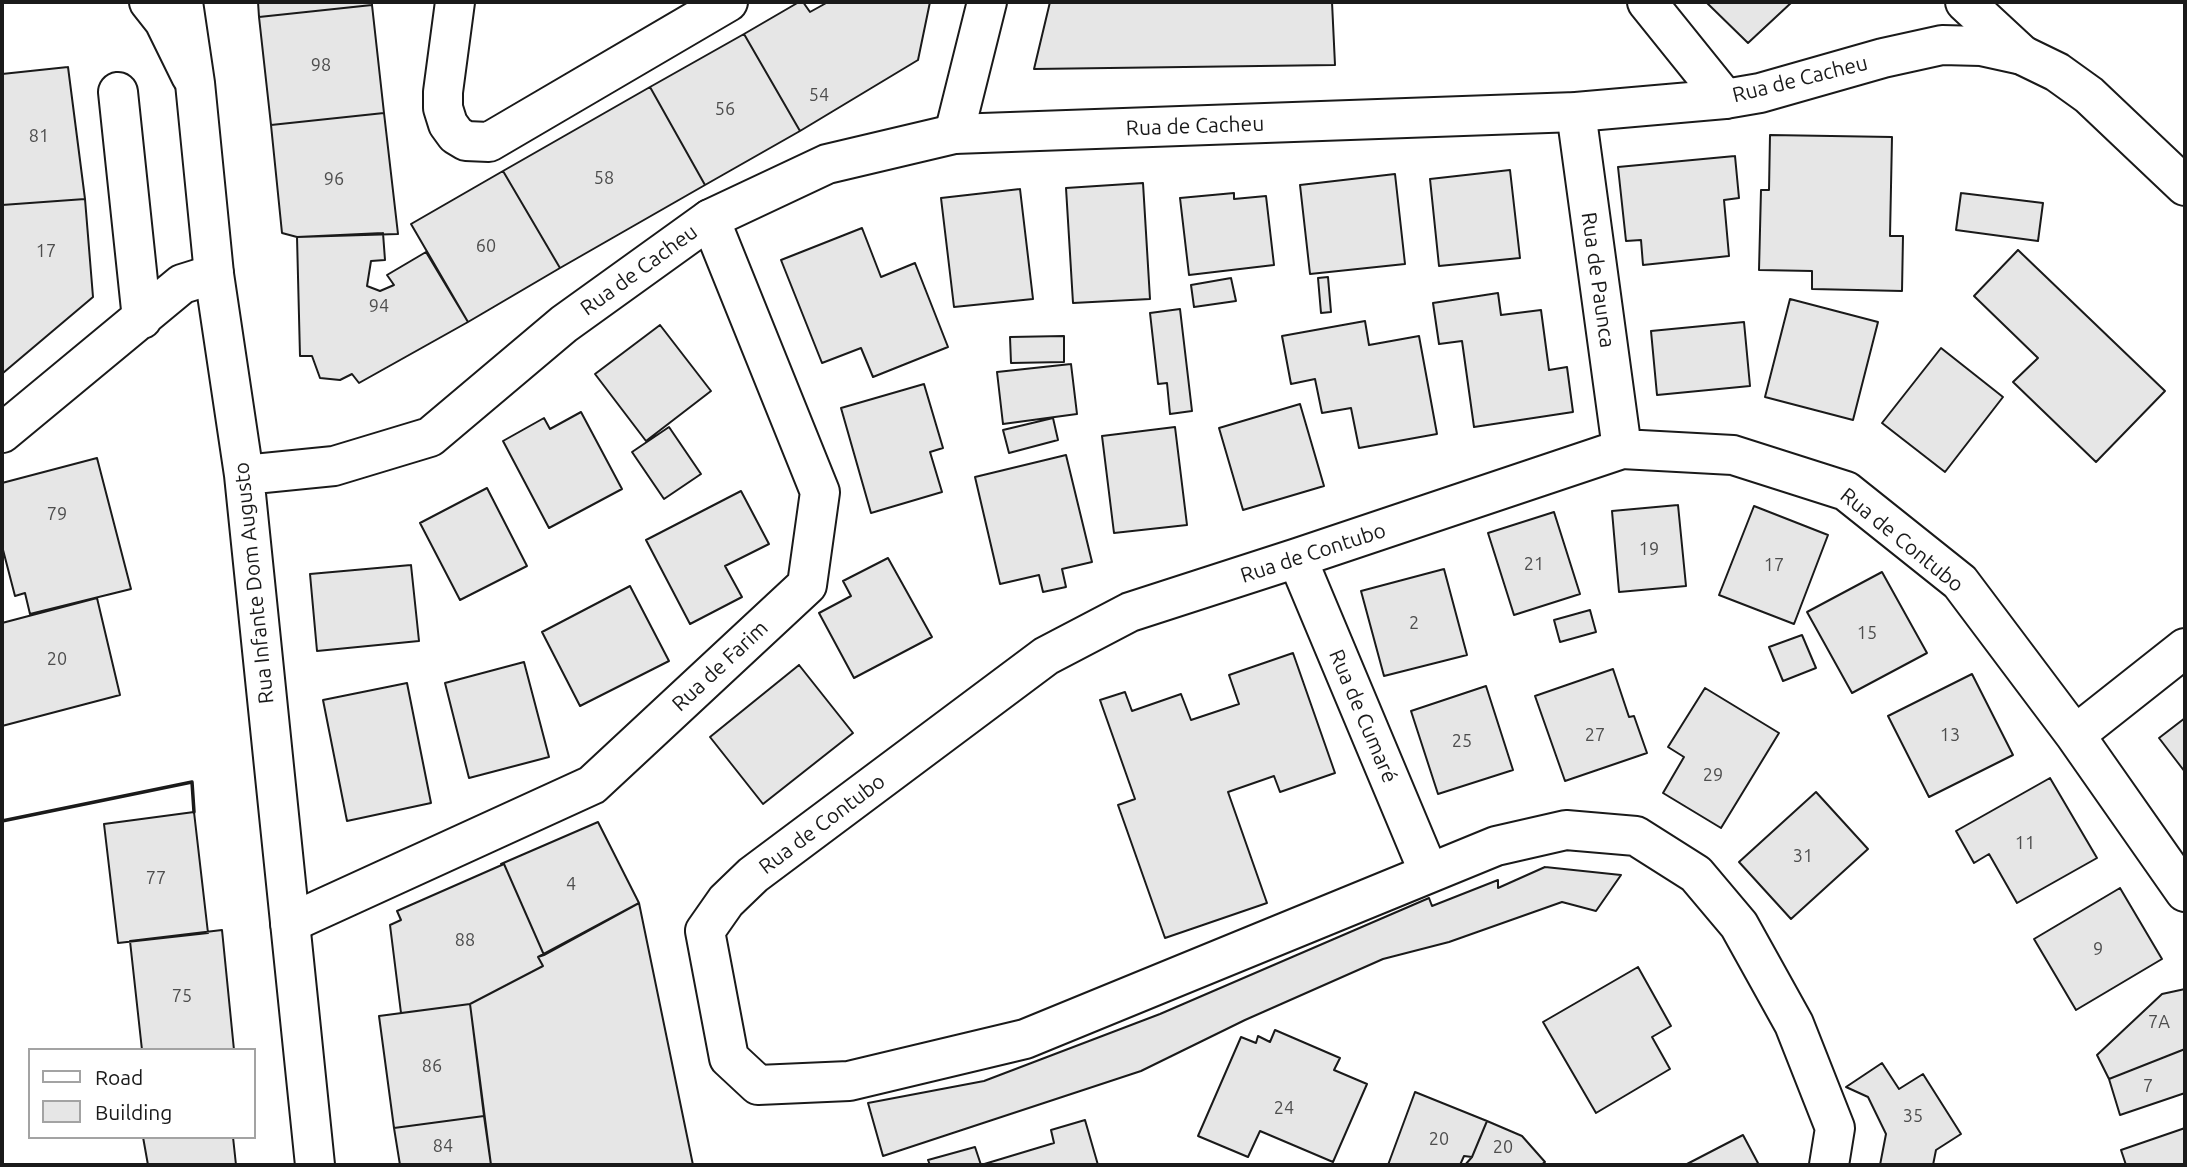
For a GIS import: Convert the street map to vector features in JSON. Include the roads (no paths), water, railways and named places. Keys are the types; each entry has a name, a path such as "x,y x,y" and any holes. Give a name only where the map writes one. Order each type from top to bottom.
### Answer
{"street":[{"path":"149,2 164,21 195,83"},
{"name":"Rua Infante Dom Augusto","path":"183,2 195,83 214,274 244,475 315,1165"},
{"path":"455,2 443,108 448,124 456,135 466,141 489,142 727,2"},
{"path":"954,134 987,2"},
{"path":"1647,2 1725,99"},
{"path":"1965,2 2022,55"},
{"name":"Rua de Cacheu","path":"244,475 334,466 430,437 564,324 710,219 827,164 954,134 1576,112 1725,99 1760,93 1882,58 1942,45 1981,46 2022,55 2057,72 2090,95 2185,186"},
{"path":"118,92 142,319"},
{"name":"Rua de Paunca","path":"1576,112 1622,449"},
{"name":"Rua de Farim","path":"289,923 592,785 807,585 820,492 710,219"},
{"path":"2,433 182,284 214,274"},
{"name":"Rua de Contubo","path":"1829,1165 1835,1128 1794,1024 1739,925 1696,874 1636,836 1566,830 1496,846 1025,1039 849,1081 758,1085 729,1058 705,930 726,901 752,876 1046,656 1130,612 1622,449 1733,455 1846,491 1960,582 2076,735 2185,892"},
{"name":"Rua de Cumaré","path":"1297,558 1429,873"},
{"path":"2076,735 2185,648"}]}
